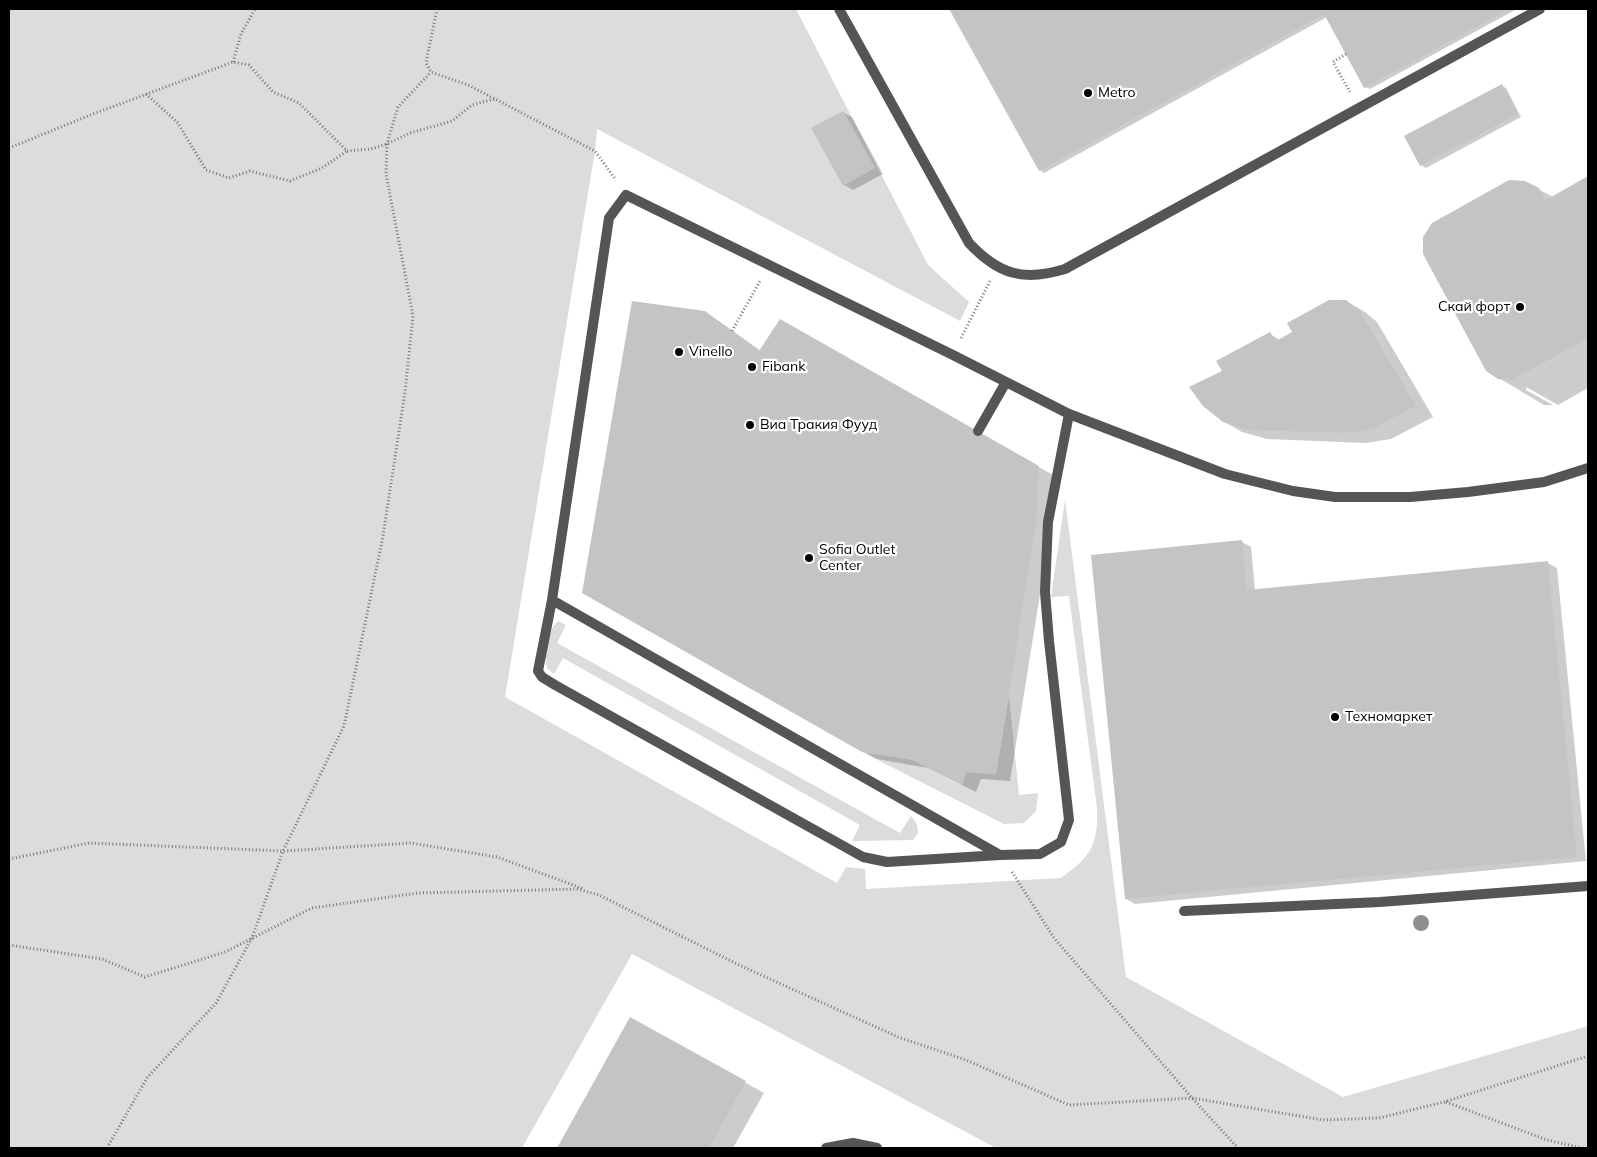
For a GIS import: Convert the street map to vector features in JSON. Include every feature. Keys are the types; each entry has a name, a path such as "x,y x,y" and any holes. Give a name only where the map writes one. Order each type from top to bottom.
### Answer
{"lane":[{"path":"839,9 968,243 982,257 997,267 1014,274 1049,274 1065,269 1540,9"},
{"path":"1070,414 1048,522 1045,592 1070,820 1061,842 1040,854 888,862 862,857 555,685 542,677 538,671 552,600 609,218 626,195 1070,414 1225,474 1293,491 1335,497 1410,497 1544,482 1588,468"},
{"path":"978,431 1006,382"},
{"path":"552,600 1000,855"},
{"path":"1184,911 1380,902 1588,886"},
{"path":"826,1148 853,1142 877,1148"}],"path":[{"path":"233,62 241,34 255,9"},
{"path":"437,9 426,63 431,72 468,85 595,150 626,195"},
{"path":"1346,54 1333,62 1359,108"},
{"path":"9,148 233,62 249,65 273,92 299,102 347,151"},
{"path":"107,1148 148,1078 216,1003 252,938 284,851 344,726 383,536 405,392 413,316 386,174 388,144 398,107 431,72"},
{"path":"146,94 178,123 206,170 229,178 250,170 290,182 322,168 347,151 371,149 388,144 410,133 452,121 472,105 494,99"},
{"path":"732,331 769,264"},
{"path":"965,332 980,302"},
{"path":"9,859 88,843 284,851 411,843 497,858 599,895 737,964 889,1033 966,1060 1069,1105 1192,1098 1323,1120 1379,1118 1444,1102 1588,1056"},
{"path":"1000,855 1054,938 1192,1098 1238,1148"},
{"path":"9,945 102,959 145,977 225,952 312,908 418,893 577,890 599,895"},
{"path":"1444,1102 1547,1140 1582,1148"}],"shaded area":[{"path":"9,9 796,9 928,265 969,302 960,321 597,129 595,151 505,697 837,883 846,867 865,869 866,889 1061,878 1079,863 1091,849 1097,821 1097,808 1069,596 1051,597 1065,499 1126,977 1343,1097 1588,1026 1588,1148 996,1148 632,954 522,1148 9,1148"},
{"path":"558,621 566,625 557,643 900,833 911,816 917,824 918,833 913,840 852,841 860,825 563,658 554,674 547,668 546,649 551,630"},
{"path":"1009,696 1019,795 1038,793 1036,811 1024,823 1004,824 862,752 913,760 961,785 967,772 996,774"}],"building":[{"name":"Metro","path":"949,9 1509,9 1364,88 1324,14 1039,171"},
{"path":"1502,84 1518,114 1420,166 1404,136"},
{"path":"843,111 875,168 843,186 811,128"},
{"name":"Скай форт","path":"1588,176 1588,338 1512,380 1498,379 1486,371 1423,254 1423,237 1432,223 1509,180 1525,181 1539,188 1546,200"},
{"path":"1329,300 1346,300 1359,310 1416,406 1372,429 1346,433 1248,430 1223,422 1203,406 1189,387 1222,371 1216,361 1270,332 1276,341 1292,332 1287,323"},
{"name":"Sofia Outlet Center","path":"632,301 705,311 759,351 780,319 1039,466 1036,523 996,774 967,772 962,785 913,760 862,752 582,593"},
{"path":"1242,540 1247,590 1548,561 1577,857 1125,899 1091,555"},
{"path":"630,1017 746,1081 709,1148 557,1148"}],"place":[{"name":"Metro","path":"1088,93"},
{"name":"Скай форт","path":"1520,307"},
{"name":"Vinello","path":"679,352"},
{"name":"Fibank","path":"752,367"},
{"name":"Виа Тракия Фууд","path":"750,425"},
{"name":"Sofia Outlet Center","path":"809,558"},
{"name":"Техномаркет","path":"1335,717"}]}
